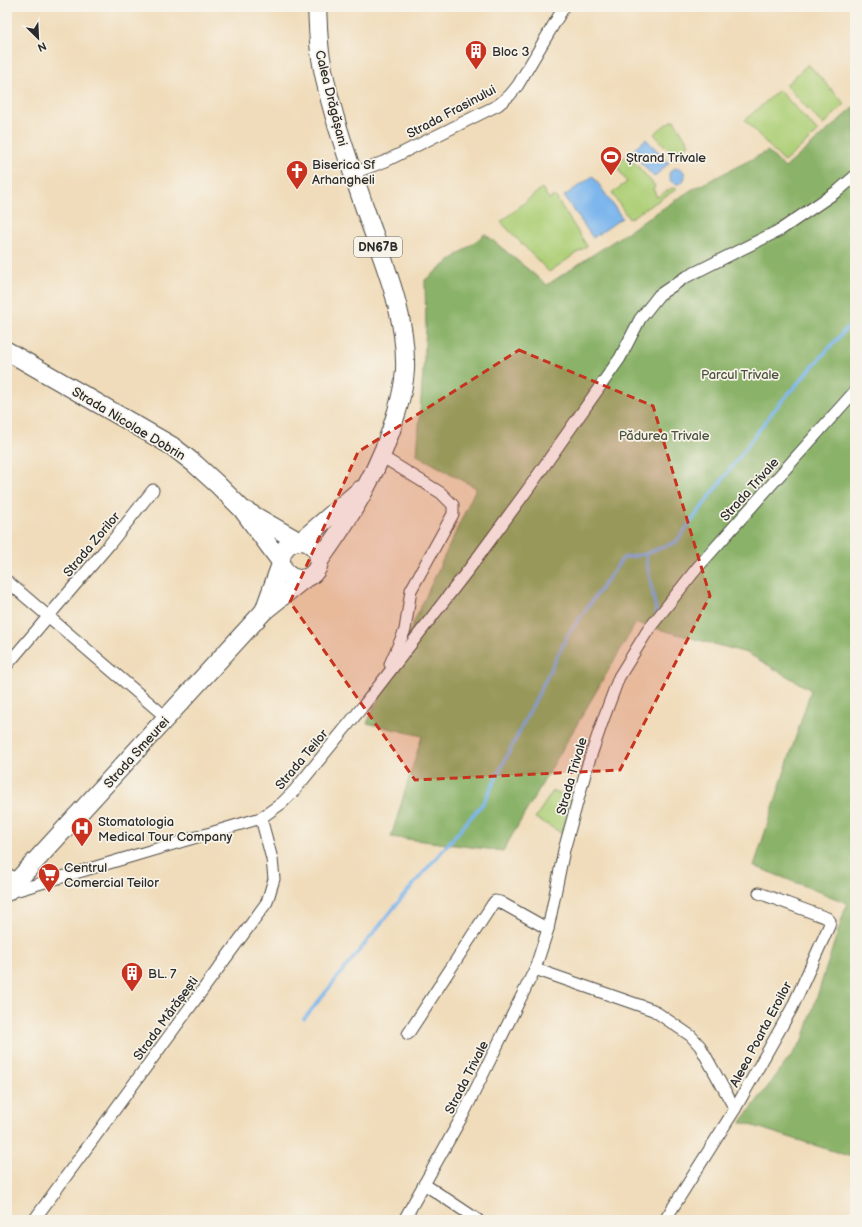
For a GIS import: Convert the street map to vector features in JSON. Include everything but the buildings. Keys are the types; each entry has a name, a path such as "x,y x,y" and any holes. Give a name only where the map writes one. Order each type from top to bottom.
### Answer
{"main road":[{"name":"Calea Drăgășani","path":"317,7 320,52 331,102 353,173 395,296 405,344 405,371 402,393 381,456 343,527 319,561"},
{"name":"Strada Nicolae Dobrin","path":"7,351 172,446 212,479 242,509 281,563"},
{"name":"Calea Drăgășani","path":"299,541 367,484"},
{"name":"Strada Nicolae Dobrin","path":"242,509 299,541"},
{"path":"299,541 307,542 316,549 319,561 315,572 304,579 292,578 283,570 281,556 287,546 299,541"},
{"name":"Strada Smeurei","path":"264,611 281,563"},
{"name":"Strada Smeurei","path":"9,885 167,718 264,611 304,579"}],"street":[{"name":"Strada Frasinului","path":"353,173 386,161 498,105 510,95 518,85 564,7"},
{"name":"Strada Teilor","path":"9,885 261,818 282,803 294,791 383,680 521,498 620,358 640,319 659,295 684,278 780,230 839,190 855,176"},
{"name":"Strada Trivale","path":"404,1220 464,1113 535,968 548,929 564,850 587,767 619,677 648,630 697,568 855,392"},
{"path":"381,456 441,493 453,505 453,514 411,590 405,630 383,680"},
{"name":"Strada Zorilor","path":"7,665 109,545 153,490"},
{"path":"7,581 167,718"},
{"name":"Strada Mărășești","path":"34,1220 267,902 274,879 272,859 261,818"},
{"name":"Aleea Poarta Eroilor","path":"665,1220 735,1109 792,1008 830,921 827,918 759,893"},
{"path":"408,1034 495,902 500,902 548,929"},
{"path":"535,968 653,1010 691,1036 700,1046 735,1109"},
{"path":"424,1184 478,1220"}],"highlighted area":[{"path":"519,350 653,406 710,596 620,770 415,780 290,602 358,452"}],"green space":[{"path":"808,64 845,104 823,125 786,85"},
{"path":"779,90 818,132 784,162 745,120"},
{"name":"Pădurea Trivale","path":"855,106 855,1158 741,1122 803,1040 847,903 754,866 811,690 747,653 636,623 503,851 391,837 422,736 367,723 476,488 417,455 426,329 425,280 485,234 547,285 691,190 768,151 785,168"},
{"path":"674,120 689,144 675,157 654,134"},
{"path":"628,155 655,186 653,189 657,197 672,188 677,189 629,219 612,193 627,182 615,164"},
{"path":"542,188 549,199 555,196 587,246 549,272 501,222"},
{"path":"553,791 572,797 562,833 535,818"}],"water":[{"path":"646,139 669,163 654,177 631,152"},
{"path":"677,168 683,170 685,176 683,182 677,184 671,182 669,176 671,170"},
{"path":"593,176 622,218 593,238 564,196"}],"waterway":[{"path":"304,1019 401,899 484,802 569,633 623,558 645,554 676,542 774,410 855,319"},
{"path":"645,554 657,615"}],"place":[{"name":"Bloc 3","path":"476,70"},
{"name":"Ștrand Trivale","path":"611,176"},
{"name":"Biserica Sf Arhangheli","path":"297,190"},
{"name":"Stomatologia Medical Tour Company","path":"82,848"},
{"name":"Centrul Comercial Teilor","path":"49,894"},
{"name":"BL. 7","path":"132,992"}],"park label":[{"name":"Parcul Trivale","path":"740,374"}]}
